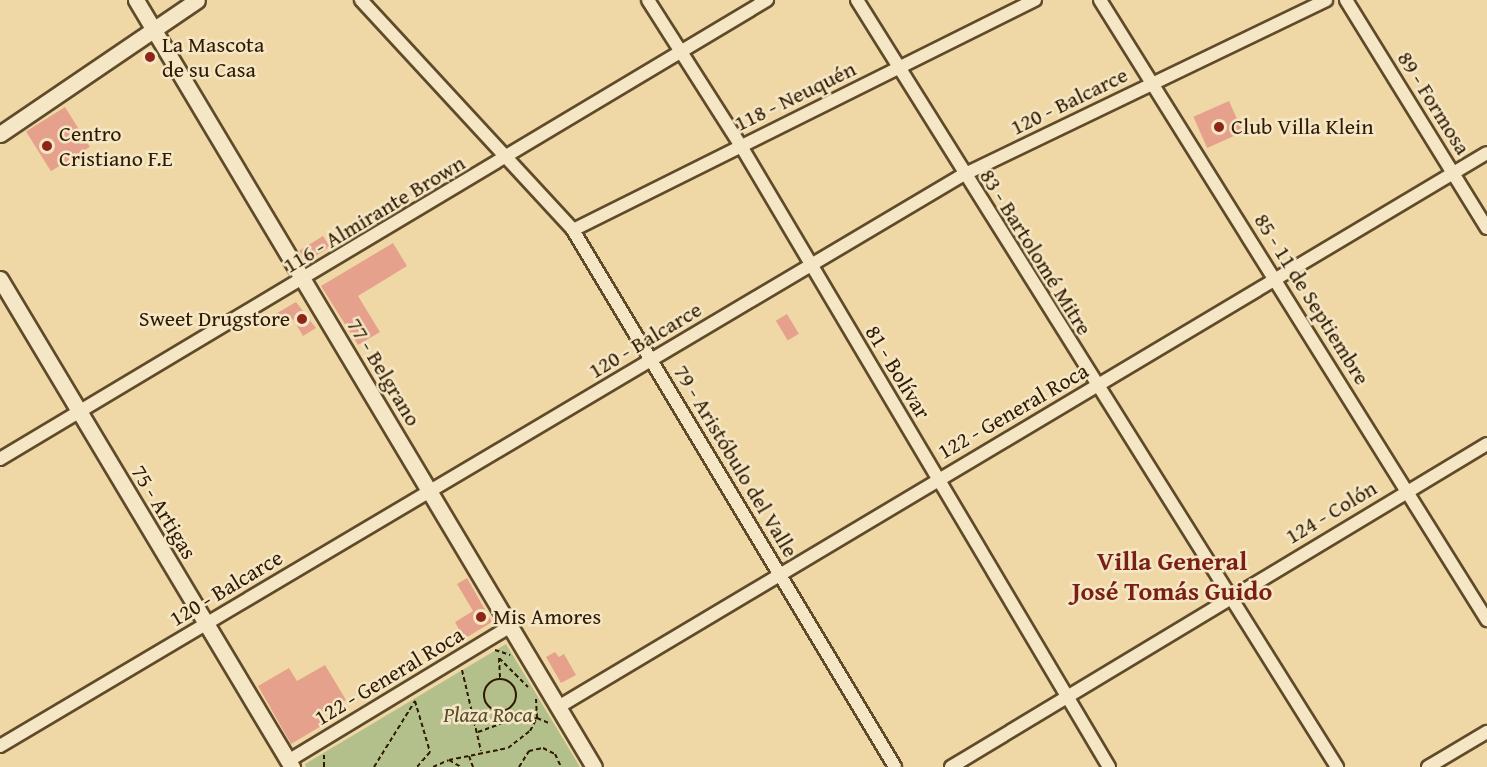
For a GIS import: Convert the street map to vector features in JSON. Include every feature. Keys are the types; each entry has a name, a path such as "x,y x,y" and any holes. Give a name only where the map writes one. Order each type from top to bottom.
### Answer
{"street":[{"name":"77 - Belgrano","path":"136,0 560,706 594,767"},
{"path":"0,134 197,0"},
{"name":"79 - Aristóbulo del Valle","path":"361,0 509,157 573,230 895,767"},
{"name":"81 - Bolívar","path":"648,0 741,146 810,266 1109,767"},
{"name":"116 - Almirante Brown","path":"0,459 304,280 767,0"},
{"name":"83 - Bartolomé Mitre","path":"856,0 963,175 1337,767"},
{"name":"118 - Neuquén","path":"573,230 1035,0"},
{"name":"85 - 11 de Septiembre","path":"1100,0 1487,620"},
{"name":"120 - Balcarce","path":"0,746 963,175 1326,0"},
{"name":"89 - Formosa","path":"1346,0 1487,228"},
{"name":"122 - General Roca","path":"560,706 1487,153"},
{"name":"75 - Artigas","path":"0,279 290,764"},
{"name":"124 - Colón","path":"951,767 1067,694 1487,444"},
{"name":"122 - General Roca","path":"290,764 511,626"},
{"path":"1428,767 1487,732"}],"path":[{"path":"433,767 481,751 508,748 537,718 536,698 499,658 500,679"},
{"path":"461,667 481,751"},
{"path":"500,679 514,686 517,696 513,706 499,712 489,708 484,692 500,679"},
{"path":"374,767 415,701 430,752 417,767"},
{"path":"478,732 498,722 537,718"},
{"path":"519,767 529,751 543,748 555,754 561,767"},
{"path":"324,749 324,767"},
{"path":"469,756 473,767"},
{"path":"449,760 461,767"}],"green space":[{"name":"Plaza Roca","path":"506,644 580,767 306,767 305,764"}],"building":[{"name":"Club Villa Klein","path":"1229,101 1243,132 1207,148 1193,117"},
{"path":"65,107 90,147 51,171 26,131"},
{"path":"323,236 330,247 306,262 299,251"},
{"path":"393,243 407,266 358,296 380,332 358,345 321,286"},
{"path":"296,302 316,328 303,336 293,319 280,326 274,315"},
{"path":"787,314 799,334 788,340 776,321"},
{"path":"467,578 492,622 464,639 455,622 473,611 457,584"},
{"path":"555,652 559,657 564,654 576,675 561,683 546,657"},
{"path":"325,665 346,700 318,716 323,725 291,744 258,686 289,668 297,681"}],"place":[{"name":"La Mascota de su Casa","path":"150,57"},
{"name":"Club Villa Klein","path":"1219,127"},
{"name":"Centro Cristiano F.E","path":"47,146"},
{"name":"Sweet Drugstore","path":"302,319"},
{"name":"Mis Amores","path":"481,617"}],"district":[{"name":"Villa General José Tomás Guido","path":"1172,576"}]}
